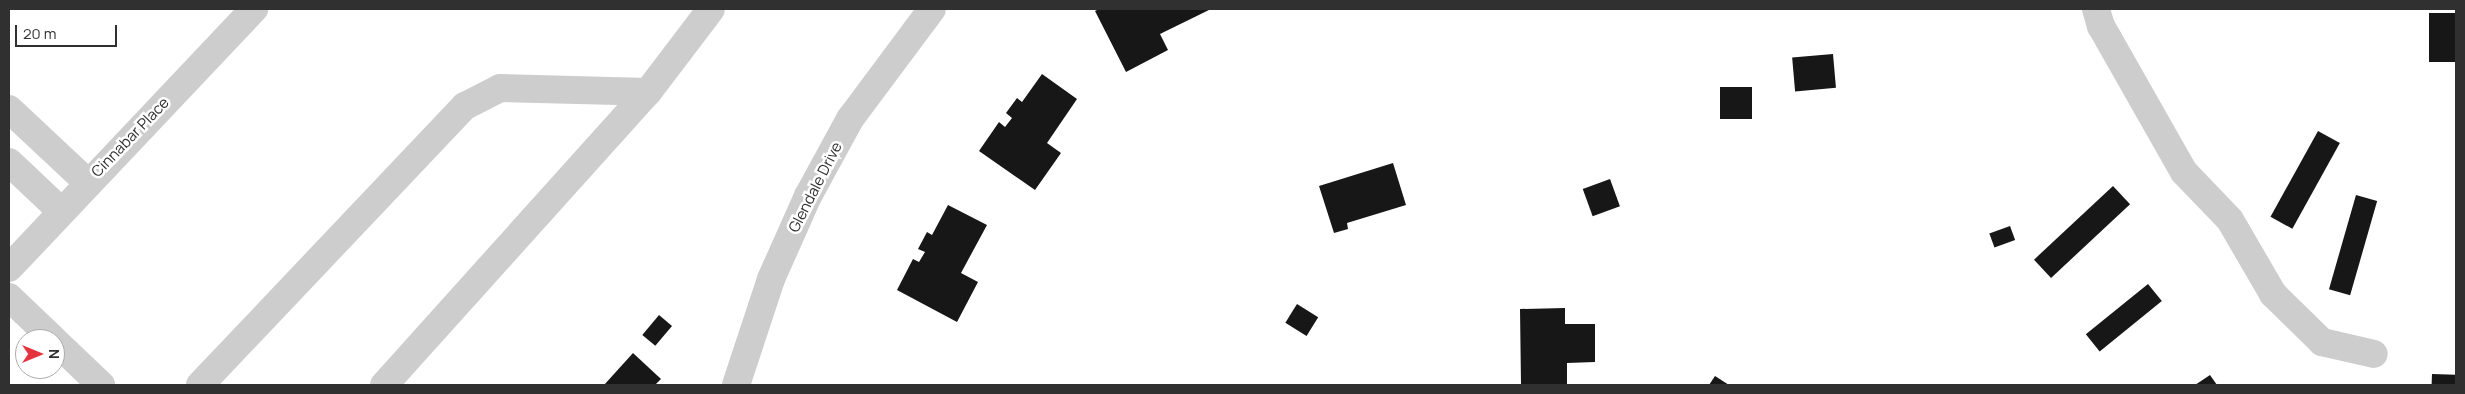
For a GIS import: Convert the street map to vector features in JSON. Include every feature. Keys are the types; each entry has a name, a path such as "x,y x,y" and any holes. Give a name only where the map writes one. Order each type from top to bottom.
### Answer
{"street":[{"name":"Cinnabar Place","path":"9,268 88,182 254,9"},
{"path":"384,385 648,92 711,9"},
{"name":"Glendale Drive","path":"736,385 771,278 808,196 850,119 932,9"},
{"path":"2096,9 2101,26 2184,172 2230,220 2273,294 2322,342 2374,354"},
{"path":"200,385 465,106 500,88 648,92"},
{"path":"9,109 88,182"},
{"path":"9,162 62,210"},
{"path":"9,297 42,329"},
{"path":"65,351 101,385"}],"building":[{"path":"1099,9 1211,9 1160,34 1168,50 1126,72 1095,11"},
{"path":"2429,13 2456,13 2456,62 2429,62"},
{"path":"1833,54 1836,88 1795,91 1792,58"},
{"path":"1042,74 1077,99 1047,143 1061,153 1035,190 979,151 999,122 1005,127 1012,118 1006,113 1017,98 1022,102"},
{"path":"1720,87 1752,87 1752,119 1720,119"},
{"path":"2318,131 2340,143 2292,229 2270,217"},
{"path":"1393,163 1406,205 1347,223 1348,229 1334,233 1319,186"},
{"path":"1610,179 1620,206 1593,216 1583,189"},
{"path":"2113,186 2130,204 2051,278 2034,260"},
{"path":"2356,195 2377,201 2350,295 2329,289"},
{"path":"948,205 987,225 961,273 978,282 957,322 897,290 913,259 919,262 925,252 918,249 927,232 932,235"},
{"path":"2010,226 2015,240 1994,248 1989,234"},
{"path":"2148,284 2162,301 2100,351 2086,334"},
{"path":"1297,304 1318,317 1307,336 1285,323"},
{"path":"1565,308 1565,324 1595,324 1595,362 1567,363 1567,385 1521,385 1520,309"},
{"path":"659,315 672,326 655,346 642,335"},
{"path":"633,353 661,379 655,385 604,385"},
{"path":"2432,374 2456,375 2456,385 2432,385"},
{"path":"2210,375 2217,385 2195,385"},
{"path":"1715,376 1729,385 1709,385"}]}
